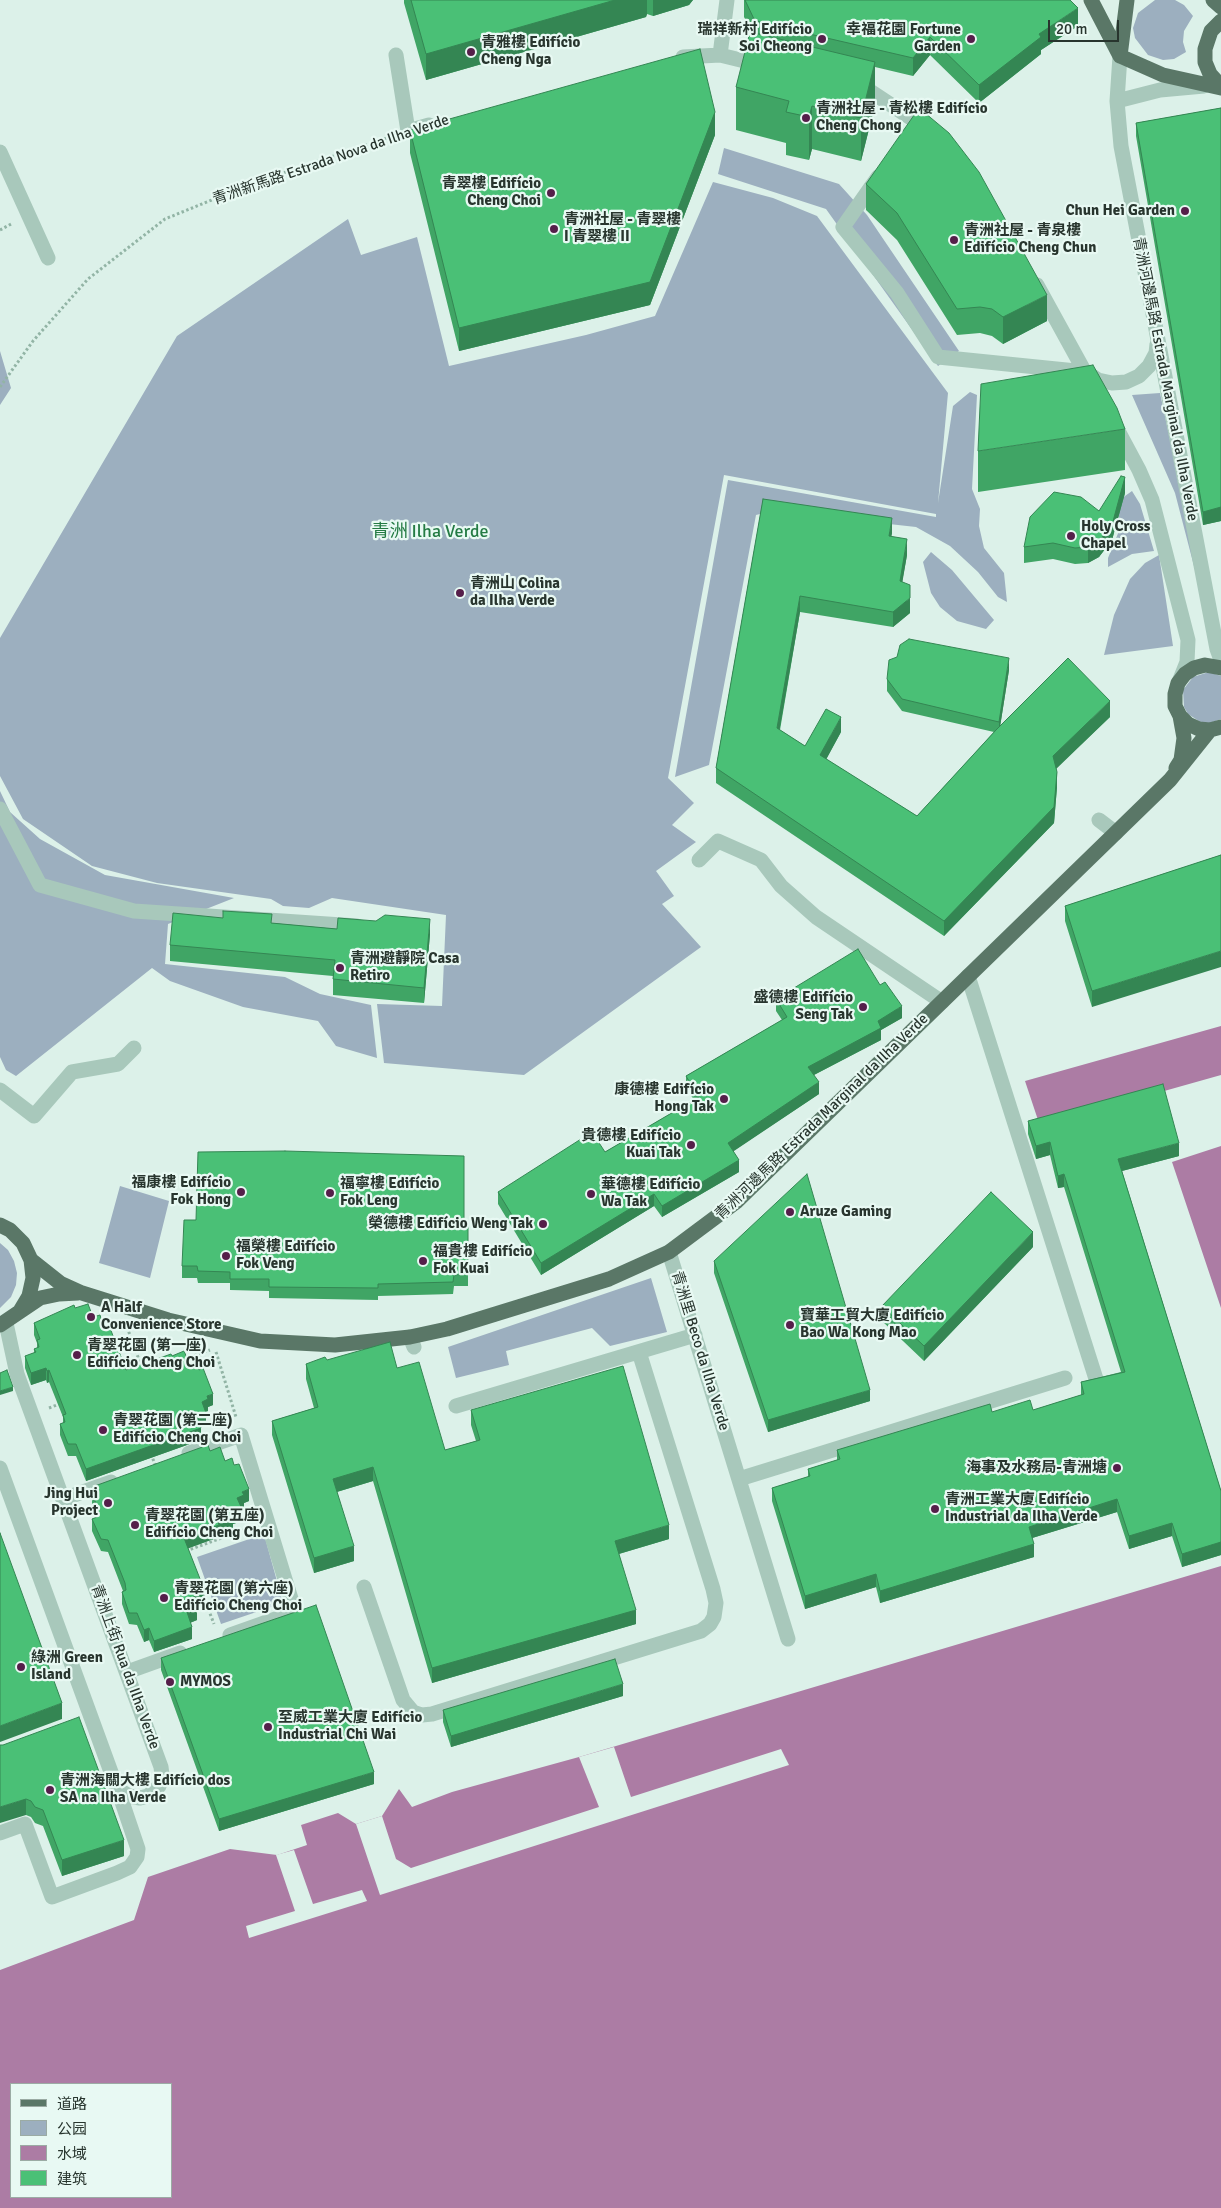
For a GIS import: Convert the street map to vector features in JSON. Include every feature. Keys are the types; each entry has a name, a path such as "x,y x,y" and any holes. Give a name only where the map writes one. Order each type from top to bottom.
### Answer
{"main road":[{"path":"1091,0 1120,56 1163,75 1217,86"},
{"path":"1120,56 1127,0"},
{"path":"1213,0 1221,7"},
{"path":"1217,86 1210,74 1204,56 1208,37 1221,20"},
{"path":"1178,683 1185,674 1194,668 1205,665 1221,668"},
{"name":"青洲河邊馬路 Estrada Marginal da Ilha Verde","path":"1170,780 1181,760 1184,738 1176,706 1175,694 1178,683"},
{"path":"1180,716 1194,727 1216,729"},
{"name":"青洲河邊馬路 Estrada Marginal da Ilha Verde","path":"31,1260 60,1283 82,1293 262,1347 412,1342 447,1329 601,1282 670,1252 736,1202 1170,780 1216,729"},
{"name":"青洲河邊馬路 Estrada Marginal da Ilha Verde","path":"0,1225 10,1230 23,1243 31,1260 33,1278 29,1296 20,1311"},
{"name":"青洲河邊馬路 Estrada Marginal da Ilha Verde","path":"3,1324 40,1298 59,1294 82,1293"}],"street":[{"path":"720,56 727,0"},
{"path":"396,55 408,131"},
{"path":"665,60 691,55 720,56 775,68"},
{"name":"青洲河邊馬路 Estrada Marginal da Ilha Verde","path":"1120,56 1116,101 1121,146 1217,649 1221,660"},
{"path":"840,83 867,90 942,141"},
{"path":"1116,101 1160,90 1217,86"},
{"name":"青洲新馬路 Estrada Nova da Ilha Verde","path":"408,131 446,121"},
{"path":"905,138 916,122"},
{"path":"0,152 48,258"},
{"path":"888,162 843,227 896,293 938,357 1086,372 1098,380 1112,384 1126,382 1139,376 1149,366 1156,354 1157,340"},
{"path":"1029,270 1101,400"},
{"path":"1109,414 1139,470 1160,526 1188,640 1187,662 1178,683"},
{"path":"0,809 40,885 134,911 376,927"},
{"path":"1099,820 1116,833"},
{"path":"699,860 718,841 761,860 781,886 816,917 942,1002"},
{"path":"968,976 1096,1379"},
{"path":"0,1090 34,1116 72,1072 118,1064 134,1048"},
{"name":"青洲里 Beco da Ilha Verde","path":"670,1252 788,1639"},
{"name":"青洲上街 Rua da Ilha Verde","path":"3,1324 17,1374 162,1771 159,1786 144,1797 132,1810 131,1826"},
{"path":"456,1406 695,1335"},
{"path":"364,1587 403,1700 413,1712 422,1715 432,1714 702,1631 714,1617 716,1604 713,1589 639,1352"},
{"path":"739,1479 1065,1378"},
{"path":"172,1459 241,1435 295,1612 219,1639"},
{"path":"0,1468 131,1826 138,1849 137,1857 130,1867 52,1897 26,1824 0,1833"},
{"path":"63,1499 128,1476"},
{"path":"127,1672 191,1649"},
{"path":"73,1725 92,1718"},
{"path":"115,1783 119,1790 129,1796 144,1797"}],"path":[{"name":"青洲新馬路 Estrada Nova da Ilha Verde","path":"0,387 33,341 88,279 165,219 256,182 408,131"},
{"path":"119,1305 144,1374"},
{"path":"180,1361 215,1348 241,1435"},
{"path":"32,1414 69,1401"},
{"path":"149,1448 158,1474"},
{"path":"177,1554 267,1521"},
{"path":"184,1542 190,1559"},
{"path":"200,1586 219,1639"}],"green space":[{"path":"1155,0 1175,0 1184,5 1193,16 1184,31 1183,42 1186,52 1174,59 1163,60 1148,55 1135,38 1133,28 1138,13"},
{"path":"724,148 839,184 867,215 959,351 938,366 826,209 718,174"},
{"name":"青洲山 Colina da Ilha Verde","path":"713,182 773,198 817,216 948,393 938,503 953,406 970,392 977,395 972,489 980,509 979,526 984,548 1004,573 1007,602 998,597 978,572 950,546 916,527 772,511 756,515 709,765 675,777 728,480 936,517 936,514 724,475 668,778 694,803 672,825 696,842 656,871 674,896 662,904 701,947 524,1075 384,1063 377,1004 442,1006 446,915 332,898 309,908 283,906 271,899 157,883 92,866 23,819 0,776 0,638 177,336 348,219 361,255 417,237 449,366 586,335 655,316"},
{"path":"0,351 11,388 0,405"},
{"path":"1160,393 1201,593 1175,493 1132,395"},
{"path":"1132,491 1140,504 1154,551 1132,554 1108,567 1108,558 1119,531 1118,501"},
{"path":"931,552 952,570 994,620 986,629 957,621 940,607 931,593 923,562"},
{"path":"1159,555 1173,646 1104,655 1114,615 1130,579 1145,563"},
{"path":"1209,672 1221,676 1221,719 1210,723 1202,723 1188,714 1184,707 1183,690 1193,677"},
{"path":"0,791 10,812 40,839 105,875 234,898 168,924 165,964 285,977 320,994 371,1005 377,1058 336,1046 318,1021 243,1007 170,981 152,968 16,1076 6,1070 0,1057"},
{"path":"120,1186 169,1201 150,1278 99,1263"},
{"path":"0,1243 8,1250 14,1261 17,1273 16,1285 11,1297 0,1308"},
{"path":"651,1278 667,1332 610,1346 592,1328 506,1351 509,1365 456,1378 448,1347"},
{"path":"264,1534 283,1603 221,1624 197,1557"}],"water":[{"path":"1221,1026 1221,1075 1040,1126 1025,1081"},
{"path":"1221,1146 1221,1308 1172,1162"},
{"path":"1221,1566 1221,2208 0,2208 0,1970 134,1920 148,1877 230,1849 277,1855 307,1845 301,1825 338,1813 356,1824 382,1816 399,1789 412,1807 452,1792 579,1757"}],"pier":[{"path":"614,1747 631,1797 781,1749 789,1765 380,1895 356,1824 382,1816 396,1859 411,1868 599,1807 579,1757"},
{"path":"294,1850 313,1904 362,1890 367,1901 249,1938 246,1926 295,1911 276,1855"}],"building":[{"path":"411,0 615,0 426,54"},
{"path":"745,0 1070,0 1078,8 1039,34 1041,37 979,85 930,37 913,58 762,23 754,19"},
{"path":"750,32 875,62 861,118 812,106 809,117 786,112 789,101 736,87"},
{"name":"青洲社屋 - 青翠樓 I 青翠樓 II","path":"700,49 715,112 650,282 459,328 410,130"},
{"name":"青洲社屋 - 青泉樓 Edifício Cheng Chun","path":"919,108 949,133 979,172 1047,295 1003,317 992,309 980,307 957,309 897,213 866,184"},
{"path":"1221,108 1221,507 1203,512 1136,123"},
{"path":"1093,365 1117,408 1125,429 978,451 981,384"},
{"path":"1121,476 1125,477 1112,525 1099,541 1088,547 1075,548 1053,543 1024,547 1030,517 1054,492 1081,497 1099,511"},
{"path":"763,499 892,518 889,536 907,539 900,581 910,585 910,598 893,612 800,596 777,728 805,746 826,709 841,717 820,755 917,816 996,730 1068,658 1110,701 1053,756 1057,772 1054,807 944,921 716,768"},
{"path":"909,639 1009,658 999,722 902,699 887,679 889,660 897,657 900,645"},
{"path":"1221,855 1221,951 1092,991 1065,906"},
{"name":"青洲避靜院 Casa Retiro","path":"223,911 272,914 271,923 337,929 338,918 376,921 385,915 430,919 424,988 333,979 335,960 170,945 173,913 223,918"},
{"path":"858,949 880,985 885,982 902,1006 878,1021 881,1028 808,1067 819,1082 728,1143 739,1160 662,1206 654,1194 541,1263 498,1192 592,1132 605,1152 699,1097 686,1076 787,1017 776,999"},
{"path":"1163,1084 1179,1143 1118,1159 1221,1491 1221,1542 1182,1554 1172,1523 1129,1536 1117,1499 1029,1527 1034,1544 880,1591 876,1574 805,1596 772,1488 810,1476 808,1469 840,1459 837,1450 990,1404 992,1412 1030,1400 1033,1410 1084,1394 1081,1382 1125,1372 1064,1174 1058,1176 1050,1142 1036,1146 1028,1121"},
{"path":"285,1151 464,1156 464,1225 468,1225 468,1274 454,1275 453,1282 378,1284 378,1288 269,1287 269,1279 230,1279 230,1272 198,1271 197,1266 182,1266 184,1220 196,1220 198,1152"},
{"name":"寶華工貿大廈 Edifício Bao Wa Kong Mao","path":"807,1174 870,1390 768,1420 714,1261"},
{"path":"991,1192 1033,1232 924,1346 882,1306"},
{"path":"88,1304 93,1317 100,1315 102,1322 107,1320 126,1370 184,1351 190,1365 196,1362 199,1370 203,1368 213,1394 207,1396 208,1399 202,1402 206,1413 196,1417 201,1428 86,1469 76,1444 68,1444 60,1424 65,1422 63,1415 66,1414 49,1370 47,1371 46,1368 31,1373 25,1356 36,1352 34,1349 39,1347 37,1340 40,1339 34,1323 74,1305 75,1308"},
{"path":"390,1342 397,1368 419,1362 445,1450 480,1440 471,1410 623,1366 669,1525 615,1541 636,1610 432,1668 373,1467 333,1479 354,1546 314,1558 272,1421 318,1407 306,1364 325,1357 327,1360"},
{"path":"7,1370 13,1387 0,1391 0,1373"},
{"path":"208,1445 210,1451 220,1447 225,1461 232,1458 234,1465 239,1464 249,1489 242,1492 244,1495 237,1498 242,1509 232,1513 233,1517 218,1522 219,1525 184,1538 204,1589 197,1591 199,1594 193,1597 197,1608 187,1612 192,1627 154,1641 149,1628 144,1630 137,1613 129,1613 122,1592 126,1590 125,1583 108,1540 101,1539 92,1519 97,1517 95,1510 98,1509 92,1493 95,1492 92,1487"},
{"name":"綠洲 Green Island","path":"0,1533 62,1703 0,1726"},
{"name":"至威工業大廈 Edifício Industrial Chi Wai","path":"316,1605 374,1772 219,1819 161,1658"},
{"path":"615,1659 623,1684 451,1736 443,1710"},
{"name":"青洲海關大樓 Edifício dos SA na Ilha Verde","path":"79,1717 124,1840 62,1860 43,1810 35,1807 31,1801 26,1799 0,1807 0,1745"}],"place":[{"name":"瑞祥新村 Edifício Soi Cheong","path":"822,39"},
{"name":"幸福花園 Fortune Garden","path":"971,39"},
{"name":"青雅樓 Edifício Cheng Nga","path":"471,52"},
{"name":"青洲社屋 - 青松樓 Edifício Cheng Chong","path":"806,118"},
{"name":"青翠樓 Edifício Cheng Choi","path":"551,193"},
{"name":"Chun Hei Garden","path":"1185,211"},
{"name":"青洲社屋 - 青翠樓 I 青翠樓 II","path":"554,229"},
{"name":"青洲社屋 - 青泉樓 Edifício Cheng Chun","path":"954,240"},
{"name":"Holy Cross Chapel","path":"1071,536"},
{"name":"青洲山 Colina da Ilha Verde","path":"460,593"},
{"name":"青洲避靜院 Casa Retiro","path":"340,968"},
{"name":"盛德樓 Edifício Seng Tak","path":"863,1007"},
{"name":"康德樓 Edifício Hong Tak","path":"724,1099"},
{"name":"貴德樓 Edifício Kuai Tak","path":"691,1145"},
{"name":"福康樓 Edifício Fok Hong","path":"241,1192"},
{"name":"福寧樓 Edifício Fok Leng","path":"330,1193"},
{"name":"華德樓 Edifício Wa Tak","path":"591,1194"},
{"name":"Aruze Gaming","path":"790,1212"},
{"name":"榮德樓 Edifício Weng Tak","path":"543,1224"},
{"name":"福榮樓 Edifício Fok Veng","path":"226,1256"},
{"name":"福貴樓 Edifício Fok Kuai","path":"423,1261"},
{"name":"A Half Convenience Store","path":"91,1317"},
{"name":"寶華工貿大廈 Edifício Bao Wa Kong Mao","path":"790,1325"},
{"name":"青翠花園 (第一座) Edifício Cheng Choi","path":"77,1355"},
{"name":"青翠花園 (第二座) Edifício Cheng Choi","path":"103,1430"},
{"name":"海事及水務局-青洲塘","path":"1117,1468"},
{"name":"Jing Hui Project","path":"108,1503"},
{"name":"青洲工業大廈 Edifício Industrial da Ilha Verde","path":"935,1509"},
{"name":"青翠花園 (第五座) Edifício Cheng Choi","path":"135,1525"},
{"name":"青翠花園 (第六座) Edifício Cheng Choi","path":"164,1598"},
{"name":"綠洲 Green Island","path":"21,1667"},
{"name":"MYMOS","path":"170,1682"},
{"name":"至威工業大廈 Edifício Industrial Chi Wai","path":"268,1727"},
{"name":"青洲海關大樓 Edifício dos SA na Ilha Verde","path":"50,1790"}],"district":[{"name":"青洲 Ilha Verde","path":"430,532"}]}
